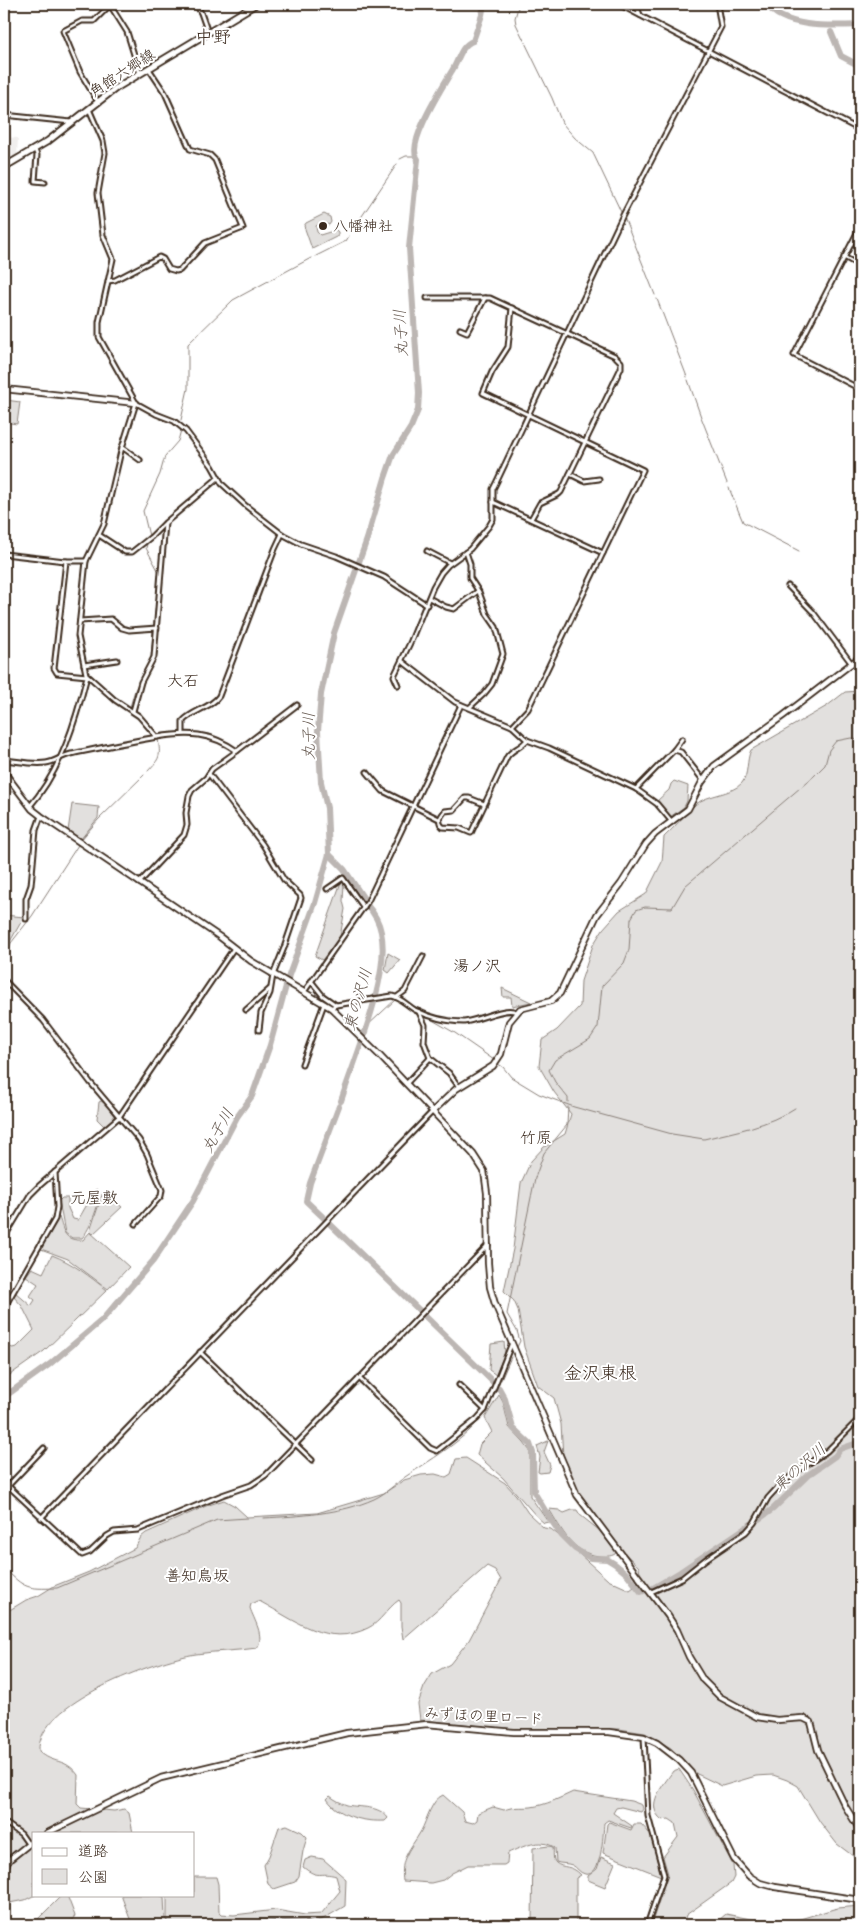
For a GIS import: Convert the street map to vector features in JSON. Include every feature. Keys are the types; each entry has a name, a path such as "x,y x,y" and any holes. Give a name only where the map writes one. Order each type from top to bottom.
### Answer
{"main road":[{"name":"角館六郷線","path":"4,167 35,150 116,88 256,4"}],"street":[{"path":"98,102 80,72 63,31 82,21 94,21 110,4 127,32 140,74"},
{"path":"196,4 208,34"},
{"path":"618,4 860,130"},
{"path":"636,4 641,16"},
{"path":"398,685 394,676 437,579 450,563 475,544 493,519 493,489 622,217 721,27 717,4"},
{"path":"108,281 115,280 160,257 168,269 176,271 205,243 243,228 215,160 210,155 190,149 165,93 149,69"},
{"path":"30,806 49,779 58,759 76,713 87,676 78,636 86,561 104,524 109,495 136,403 99,337 98,322 113,258 102,235 98,193 105,153 103,141 89,109"},
{"path":"4,115 72,122"},
{"path":"35,150 37,155 35,181 45,182"},
{"path":"860,226 794,355 860,389"},
{"path":"844,257 860,266"},
{"path":"427,298 490,298 615,356 621,362 621,368 559,494 540,503 531,519"},
{"path":"460,329 467,332 485,298"},
{"path":"512,308 508,347 492,372 483,393 643,470 528,709 512,726"},
{"path":"4,389 136,403 174,421 186,431 212,466 218,478 230,492 282,534 296,542 370,570 427,605"},
{"path":"122,447 140,460"},
{"path":"570,474 584,481 599,479"},
{"path":"99,535 125,552 132,552 218,478"},
{"path":"493,502 603,554"},
{"path":"133,712 141,682 154,657 165,523"},
{"path":"183,733 183,720 187,716 214,703 219,696 282,534"},
{"path":"427,551 450,563"},
{"path":"466,552 471,570 470,578 478,591 487,614 496,627 503,654 492,684 469,707"},
{"path":"4,554 66,561 86,561"},
{"path":"66,561 55,671 57,673 87,676 115,700 140,716 157,737"},
{"path":"788,586 812,612 852,664"},
{"path":"430,598 446,607 454,609 478,591"},
{"path":"80,621 111,619 124,628 157,628"},
{"path":"41,1518 433,1111 459,1087 488,1070 498,1060 509,1022 516,1012 526,1006 551,1001 560,993 597,915 621,884 646,844 655,834 688,809 703,780 714,766 860,657"},
{"path":"84,664 117,660"},
{"path":"402,661 447,697 461,705 512,726 527,740 549,748 636,789 657,804 672,822"},
{"path":"139,883 184,835 187,825 186,813 189,796 195,786 217,764 297,705"},
{"path":"302,991 364,908 461,705"},
{"path":"4,760 42,763 109,745 183,733 213,738 237,751"},
{"path":"636,789 674,750 682,739"},
{"path":"367,772 383,791 439,819 443,828 459,828 471,833 509,752 523,745 527,740"},
{"path":"674,750 682,752 703,780"},
{"path":"4,772 30,806 41,816 273,975 331,1008 474,1154 484,1171 487,1193 490,1287 495,1304 576,1495 651,1592 677,1630 693,1666 711,1689 733,1705 758,1718 777,1720 803,1718 811,1722 818,1750 845,1806 860,1830"},
{"path":"208,774 263,845 284,880 301,898 273,975 269,998 262,1013 259,1030"},
{"path":"439,819 445,811 455,809 465,798 484,804"},
{"path":"26,919 26,898 31,885 36,830 41,816"},
{"path":"327,889 343,878 364,908"},
{"path":"4,1238 30,1195 119,1117 234,948"},
{"path":"397,997 405,991 423,956"},
{"path":"4,980 43,1020 143,1147 162,1190 159,1200 136,1224"},
{"path":"311,981 324,996 336,1005"},
{"path":"246,1010 271,988"},
{"path":"331,1008 336,1005 392,996 397,997 419,1012 448,1021 464,1022 509,1010 516,1012"},
{"path":"302,1064 324,1004"},
{"path":"419,1012 424,1025 424,1042 430,1058 449,1073 459,1087"},
{"path":"406,1084 430,1058"},
{"path":"4,1308 55,1219 57,1208 55,1172"},
{"path":"4,1482 80,1554 86,1554 114,1532 138,1530 251,1485 266,1475 296,1445 488,1244"},
{"path":"359,1378 430,1448 437,1452 477,1419 485,1410 511,1345"},
{"path":"200,1352 312,1460"},
{"path":"460,1385 485,1410"},
{"path":"651,1592 682,1578 746,1532 754,1523 768,1498 779,1486 827,1451 860,1418"},
{"path":"8,1486 44,1448"},
{"name":"みずほの里ロード","path":"49,1832 161,1778 347,1733 427,1724 514,1732 609,1732 644,1736 668,1750 691,1773 734,1859 749,1876 760,1883 775,1887 860,1900"},
{"path":"644,1736 648,1816 664,1875 647,1925"},
{"path":"4,1822 21,1834 28,1844"},
{"path":"4,1868 10,1859 32,1841"}],"shaded area":[{"path":"4,137 18,138 17,157 4,164"}],"green space":[{"path":"324,214 330,217 331,222 329,225 319,223 316,226 317,232 320,235 336,230 338,236 312,249 304,226 306,223"},
{"path":"6,400 20,402 17,424 4,422"},
{"path":"860,691 860,1856 853,1856 837,1844 820,1822 798,1786 773,1775 756,1776 722,1786 695,1773 671,1748 645,1733 619,1729 514,1729 420,1720 418,1704 424,1687 432,1674 450,1664 469,1640 501,1580 495,1570 487,1566 403,1639 401,1603 399,1600 368,1628 339,1635 312,1629 257,1601 251,1604 250,1608 260,1638 257,1648 196,1654 178,1658 128,1675 77,1701 57,1716 43,1733 39,1751 49,1758 64,1763 78,1775 77,1804 81,1808 114,1811 124,1809 129,1813 133,1832 32,1832 33,1896 25,1900 4,1904 4,1616 8,1611 26,1600 89,1572 135,1548 141,1537 146,1533 224,1500 235,1506 247,1517 317,1513 384,1493 404,1480 421,1475 435,1474 446,1477 451,1474 456,1459 466,1458 505,1483 528,1513 544,1528 551,1529 557,1534 608,1580 630,1590 634,1587 640,1574 639,1567 616,1545 579,1493 563,1457 561,1424 554,1398 538,1386 524,1347 518,1310 514,1301 504,1291 513,1249 521,1183 531,1161 544,1147 565,1134 571,1114 554,1092 539,1066 542,1040 557,1030 580,1006 581,981 593,945 603,929 619,911 646,894 662,862 664,837 696,804 707,798 732,790 742,783 746,775 751,750 827,706 845,692"},
{"path":"4,777 15,792 8,792 4,833"},
{"path":"674,781 688,786 687,801 684,807 670,817 664,815 661,811 658,800 669,790"},
{"path":"72,804 99,807 98,818 80,840 68,831"},
{"path":"341,882 344,883 343,901 345,909 340,937 322,960 315,956"},
{"path":"4,915 24,917 4,952"},
{"path":"388,953 400,960 389,973 385,970"},
{"path":"502,988 531,1002 512,1006 511,997 503,997"},
{"path":"101,1101 106,1104 114,1116 104,1126 97,1119 99,1102"},
{"path":"96,1189 98,1190 99,1200 88,1229 82,1238 72,1238 65,1233 59,1201 62,1198 68,1198 68,1208 73,1219 78,1220"},
{"path":"103,1192 122,1207 93,1234 90,1231"},
{"path":"59,1217 68,1237 83,1240 90,1232 129,1267 108,1289 68,1259 41,1249"},
{"path":"52,1255 74,1266 107,1290 44,1351 4,1379 4,1342 12,1348 17,1347 34,1330 22,1306 13,1296 15,1292 31,1306 35,1300 30,1296 38,1284 26,1276 32,1268 43,1273"},
{"path":"504,1342 505,1352 496,1375 489,1370 491,1344"},
{"path":"499,1395 503,1402 509,1427 530,1451 530,1496 548,1522 544,1523 537,1517 503,1478 477,1455 480,1444 492,1432 485,1418"},
{"path":"548,1441 544,1452 550,1465 548,1472 540,1473 538,1472 540,1457 537,1446"},
{"path":"549,1509 559,1510 564,1513 577,1510 580,1515 599,1530 616,1552 615,1554 599,1556 582,1550 563,1532"},
{"path":"679,1769 693,1790 733,1865 734,1877 731,1883 686,1915 683,1925 651,1925 668,1874 663,1857 678,1837 675,1823 669,1819 662,1820 657,1814 655,1802 660,1789 673,1771"},
{"path":"573,1792 631,1801 642,1805 643,1809 641,1812 621,1807 616,1808 613,1813 632,1826 631,1828 608,1820 604,1823 598,1863 591,1873 585,1874 572,1865 556,1862 555,1848 544,1843 538,1843 508,1853 507,1863 504,1865 468,1865 443,1880 431,1883 403,1881 402,1872 407,1854 421,1831 435,1801 443,1795 462,1812 465,1821 473,1823 477,1820 478,1813 493,1807 504,1810 537,1806"},
{"path":"330,1796 347,1805 375,1809 388,1818 385,1821 377,1821 345,1814 327,1799"},
{"path":"609,1822 631,1830 634,1824 641,1824 651,1835 661,1876 603,1853 607,1824"},
{"path":"287,1825 302,1832 307,1837 299,1876 295,1882 274,1889 268,1884 264,1865 279,1827"},
{"path":"553,1847 556,1863 574,1869 581,1875 576,1878 576,1925 532,1925 533,1848"},
{"path":"312,1857 323,1859 346,1879 345,1906 323,1919 304,1922 266,1920 235,1925 138,1925 130,1919 121,1896 164,1897 165,1918 167,1921 167,1896 195,1896 195,1877 216,1877 219,1912 221,1914 234,1915 276,1910 305,1915 321,1914 340,1891 336,1876 316,1874 308,1871 303,1867 305,1860"},
{"path":"601,1857 615,1863 605,1887 588,1880 588,1876 597,1869"},
{"path":"61,1896 67,1896 75,1916 68,1925 12,1925 38,1919"},
{"path":"860,1906 860,1925 717,1925 719,1920 726,1914 760,1921 778,1921 800,1919 837,1908"}],"waterway":[{"name":"丸子川","path":"4,1397 50,1364 102,1320 153,1261 193,1201 237,1117 252,1096 270,1045 289,975 315,903 329,854 327,808 321,782 318,731 321,694 334,633 367,539 393,455 411,427 418,410 419,393 409,248 418,159 415,152 416,141 427,114 461,53 473,41 484,4"},
{"path":"519,4 515,18 516,24 562,123 575,138 593,153 622,214"},
{"path":"766,4 774,12 796,22 836,26 860,25"},
{"path":"831,32 841,56 860,66"},
{"path":"400,159 406,156 415,156"},
{"path":"352,231 397,164"},
{"path":"624,217 655,295"},
{"path":"316,256 346,241 349,236"},
{"path":"181,420 188,389 188,344 233,300 311,258"},
{"path":"657,299 687,377"},
{"path":"688,380 727,483"},
{"path":"149,536 143,511 160,474 165,456 178,441 181,430"},
{"path":"729,488 743,522 799,551"},
{"path":"147,544 146,548 159,572 154,625"},
{"path":"151,658 153,630"},
{"path":"130,707 135,690 148,664"},
{"path":"568,1102 568,1098 555,1082 549,1070 555,1060 590,1039 598,1027 602,986 624,963 629,950 631,919 636,910 645,907 672,908 685,886 825,765 829,750 836,741 851,738 860,739"},
{"path":"148,771 159,757 158,739"},
{"path":"80,841 98,820 144,775"},
{"path":"4,970 7,952 11,943 32,916 78,845"},
{"name":"東の沢川","path":"329,854 344,869 364,899"},
{"name":"東の沢川","path":"341,1101 370,1016 381,971 383,950 381,932 376,917 367,905"},
{"path":"365,1028 396,999 418,1014"},
{"path":"427,1017 455,1033 494,1060"},
{"path":"498,1064 511,1077 539,1094 574,1107 672,1134 704,1139 763,1124 795,1108"},
{"name":"東の沢川","path":"325,1219 306,1201 310,1183 339,1106"},
{"path":"517,1347 520,1341 517,1331 507,1314 535,1178 544,1153 567,1125 568,1107"},
{"name":"東の沢川","path":"329,1223 420,1311"},
{"name":"東の沢川","path":"425,1316 493,1382"},
{"path":"501,1380 511,1357"},
{"name":"東の沢川","path":"499,1388 505,1399 513,1428 530,1444 533,1453 534,1492 562,1536 575,1549 590,1558 607,1559 615,1564 627,1574 641,1592 644,1591"},
{"path":"264,1518 334,1511 374,1499 453,1445 475,1425 491,1403"},
{"name":"東の沢川","path":"759,1519 773,1509 808,1475 835,1456 840,1449 860,1442"},
{"path":"4,1568 22,1584 27,1586 33,1588 57,1588 217,1520 247,1518"},
{"name":"東の沢川","path":"653,1588 751,1524"}],"place":[{"name":"八幡神社","path":"323,226"}],"district":[{"name":"中野","path":"213,37"},
{"name":"大石","path":"183,680"},
{"name":"湯ノ沢","path":"477,965"},
{"name":"竹原","path":"536,1137"},
{"name":"元屋敷","path":"94,1197"},
{"name":"金沢東根","path":"600,1373"},
{"name":"善知鳥坂","path":"197,1575"}]}
